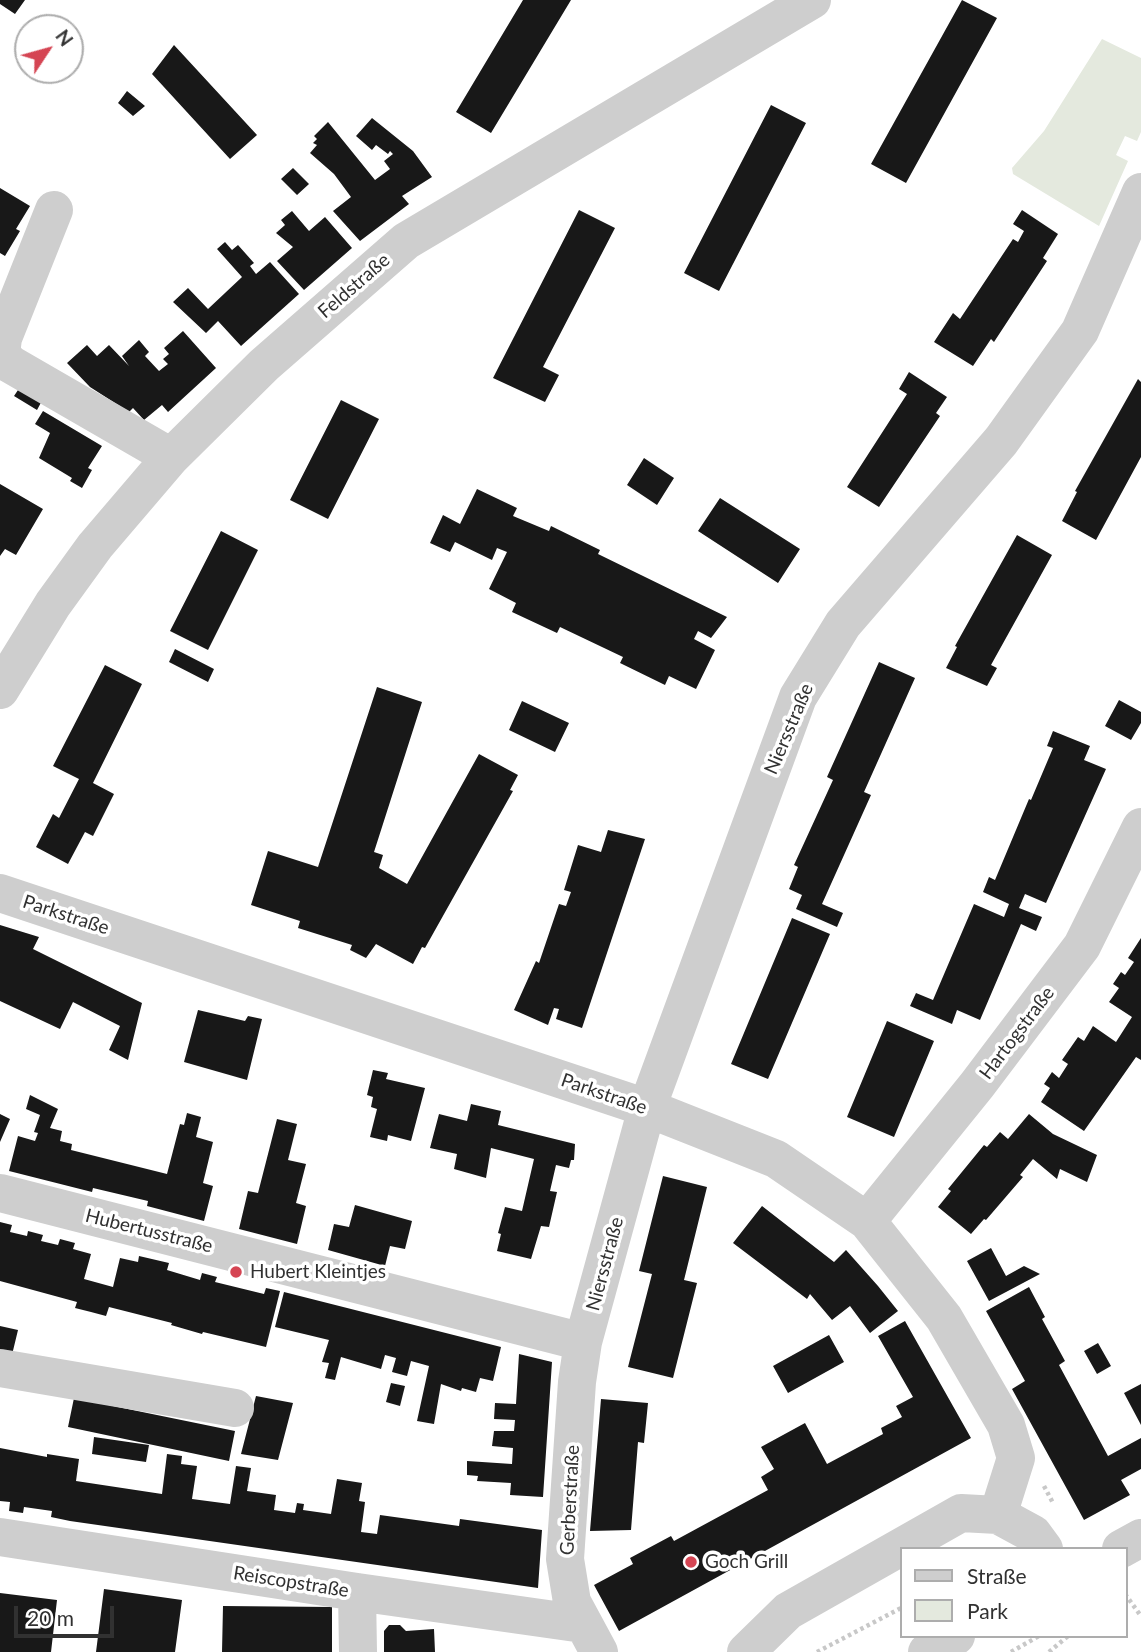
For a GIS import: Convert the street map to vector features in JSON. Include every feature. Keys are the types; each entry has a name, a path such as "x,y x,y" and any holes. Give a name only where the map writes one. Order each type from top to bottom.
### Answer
{"street":[{"name":"Feldstraße","path":"0,690 53,604 95,546 171,457 264,365 406,242 812,0"},
{"name":"Niersstraße","path":"583,1342 647,1108 798,697 843,624 1001,441 1080,331 1141,192"},
{"path":"54,210 3,338 1,354 10,365 171,457"},
{"name":"Hartogstraße","path":"867,1221 977,1086 1082,946 1141,827"},
{"name":"Parkstraße","path":"0,893 647,1108 776,1158 867,1221 944,1318 1006,1424 1016,1458 998,1515"},
{"name":"Hubertusstraße","path":"0,1193 583,1342"},
{"name":"Gerberstraße","path":"583,1342 577,1382 565,1559 572,1602 591,1638"},
{"path":"0,1368 235,1408"},
{"path":"746,1652 788,1611 961,1513 998,1515 1033,1534 1043,1547"},
{"name":"Reiscopstraße","path":"0,1537 357,1592 591,1638"},
{"path":"357,1592 358,1652"},
{"path":"927,1652 952,1638"}],"path":[{"path":"1127,1597 1141,1616"},
{"path":"817,1652 900,1609"},
{"path":"1010,1652 1035,1638"},
{"path":"1049,1652 1066,1638"}],"green space":[{"path":"1102,39 1141,58 1141,132 1137,141 1125,136 1116,155 1128,161 1099,226 1013,174 1012,168 1044,131"}],"building":[{"path":"0,0 25,0 15,14 0,4"},
{"path":"523,0 571,0 491,133 456,112"},
{"path":"962,0 997,18 906,183 871,164"},
{"path":"174,45 257,135 230,159 152,74"},
{"path":"127,91 145,106 133,116 118,103"},
{"path":"771,105 806,123 719,291 684,273"},
{"path":"372,118 413,151 432,177 402,196 409,204 360,241 333,211 351,197 334,174 310,153 317,145 313,143 317,139 314,136 328,122 375,180 390,169 384,161 393,154 390,151 388,154 376,145 372,150 356,136"},
{"path":"293,168 309,184 297,195 281,179"},
{"path":"0,188 30,206 16,229 20,231 5,256 0,253"},
{"path":"579,210 615,228 543,367 559,375 545,402 493,378"},
{"path":"1022,210 1058,234 1043,258 1047,261 994,342 991,339 973,366 934,342 953,313 960,319 1013,239 1018,242 1024,231 1013,224"},
{"path":"292,211 309,231 325,217 352,248 304,290 277,261 293,247 276,233 285,225 281,220"},
{"path":"225,242 232,250 238,245 254,263 250,266 256,274 270,262 299,294 241,346 218,321 206,333 173,302 188,288 208,309 242,277 217,249"},
{"path":"183,331 216,368 168,412 162,405 144,420 133,408 129,412 90,387 67,363 87,345 97,356 109,345 129,366 122,356 139,340 149,352 145,356 159,371 168,364 163,359 169,354 164,348"},
{"path":"909,372 947,397 936,413 940,416 879,507 847,487 907,394 899,389"},
{"path":"1138,379 1141,382 1141,457 1096,540 1062,521 1077,492 1075,491"},
{"path":"22,384 44,397 37,410 14,396"},
{"path":"341,400 379,419 328,519 290,500"},
{"path":"43,411 102,446 88,468 92,470 82,488 70,481 72,478 39,458 50,433 35,424"},
{"path":"644,458 674,478 657,505 627,485"},
{"path":"0,484 43,509 16,555 5,549 0,556"},
{"path":"477,489 517,508 513,516 549,531 551,526 600,550 598,554 727,617 711,638 698,631 694,639 715,650 696,689 669,676 665,685 620,663 623,657 560,627 557,633 512,612 516,603 489,589 507,552 497,548 492,560 455,542 450,552 430,543 443,515 460,524"},
{"path":"720,498 800,549 778,583 698,531"},
{"path":"221,531 258,550 208,650 170,631"},
{"path":"1017,535 1052,555 991,665 997,668 987,686 946,668 957,647 955,646"},
{"path":"175,649 214,669 208,682 169,662"},
{"path":"879,662 915,678 864,792 871,795 822,904 843,913 837,927 796,909 802,895 789,889 798,867 794,865 833,780 827,777"},
{"path":"105,665 142,684 93,783 114,794 93,836 85,832 68,864 36,847 53,814 59,818 79,779 53,766"},
{"path":"377,687 422,702 374,852 383,855 379,868 407,884 479,754 518,775 510,790 513,791 425,948 422,947 413,964 376,944 366,958 350,950 352,945 298,928 300,921 251,905 268,851 318,867"},
{"path":"1119,700 1141,712 1141,723 1131,740 1105,726"},
{"path":"522,701 569,723 555,752 509,730"},
{"path":"1053,731 1090,746 1084,760 1106,769 1046,903 1025,894 1019,908 1042,917 1036,931 1021,924 980,1020 957,1010 952,1024 910,1006 916,993 933,1000 974,904 1004,917 1009,904 983,892 989,877 995,880 1029,799 1031,800 1053,748 1047,746"},
{"path":"608,830 645,839 582,1028 556,1019 559,1009 554,1008 548,1025 514,1010 536,961 539,963 559,904 566,906 571,892 564,890 578,845 601,852"},
{"path":"792,918 830,934 768,1079 731,1064"},
{"path":"0,925 39,937 33,949 142,1003 128,1060 109,1050 120,1026 73,1002 60,1029 0,1001"},
{"path":"1141,938 1141,1060 1136,1057 1084,1131 1041,1102 1050,1088 1044,1084 1052,1072 1059,1078 1068,1064 1062,1060 1078,1037 1084,1041 1093,1026 1116,1042 1132,1017 1109,1002 1119,988 1113,984 1121,972 1125,975 1134,962 1128,958"},
{"path":"198,1010 245,1021 248,1016 262,1019 247,1080 184,1062"},
{"path":"887,1021 934,1041 894,1137 847,1117"},
{"path":"373,1070 388,1073 386,1079 425,1088 411,1141 388,1135 387,1141 370,1137 377,1109 371,1107 373,1097 367,1095"},
{"path":"30,1095 58,1109 50,1128 62,1131 60,1141 72,1144 71,1150 167,1174 180,1124 184,1125 187,1113 201,1117 196,1137 213,1142 203,1183 213,1186 204,1221 147,1206 148,1201 93,1188 92,1192 9,1171 18,1136 35,1141 38,1133 34,1132 40,1115 26,1109"},
{"path":"471,1104 501,1111 498,1125 575,1144 574,1160 571,1160 569,1168 556,1165 550,1191 557,1192 549,1227 541,1226 531,1259 497,1251 501,1234 498,1233 505,1207 522,1211 534,1159 491,1148 486,1178 454,1169 457,1154 430,1148 439,1114 467,1121"},
{"path":"0,1114 10,1119 0,1142"},
{"path":"1029,1114 1053,1134 1097,1155 1087,1182 1060,1169 1057,1179 1033,1159 1020,1175 1023,1177 971,1234 938,1207 951,1191 948,1189 984,1145 987,1147 1000,1132 1008,1139"},
{"path":"277,1119 297,1124 288,1160 306,1164 296,1203 306,1206 297,1244 239,1229 248,1191 258,1193"},
{"path":"663,1176 707,1187 684,1280 697,1283 673,1378 628,1367 652,1274 639,1271"},
{"path":"355,1205 412,1221 405,1249 390,1246 385,1266 328,1250 334,1224 349,1227"},
{"path":"762,1206 834,1262 846,1250 898,1311 870,1333 850,1306 832,1320 810,1294 807,1299 733,1243"},
{"path":"0,1222 12,1225 10,1232 27,1236 28,1231 43,1235 41,1241 58,1245 60,1239 75,1243 73,1249 91,1254 84,1279 113,1287 120,1258 138,1262 139,1256 169,1263 167,1270 200,1280 202,1273 217,1277 215,1282 264,1294 266,1288 280,1291 266,1347 203,1332 202,1334 171,1325 172,1323 109,1307 106,1316 75,1308 77,1302 0,1281"},
{"path":"991,1248 1006,1276 1024,1266 1040,1274 989,1301 967,1261"},
{"path":"1029,1287 1045,1317 1042,1319 1065,1361 1059,1365 1108,1456 1141,1438 1141,1469 1121,1480 1130,1495 1084,1520 1012,1389 1025,1381 986,1311"},
{"path":"284,1292 501,1347 493,1381 480,1378 476,1392 462,1388 461,1391 441,1384 434,1424 417,1421 429,1366 411,1361 407,1376 392,1372 396,1358 385,1355 381,1369 341,1357 335,1380 325,1378 329,1363 322,1362 329,1340 275,1327"},
{"path":"905,1321 971,1438 619,1631 594,1585 633,1564 630,1558 671,1536 674,1541 768,1490 761,1477 774,1469 761,1447 805,1423 827,1464 883,1434 881,1428 902,1417 896,1406 913,1397 878,1336"},
{"path":"0,1326 18,1330 11,1359 0,1356"},
{"path":"829,1335 844,1362 788,1393 773,1366"},
{"path":"1098,1343 1111,1366 1097,1374 1084,1351"},
{"path":"519,1354 552,1362 543,1497 510,1495 511,1483 477,1481 478,1476 467,1475 467,1461 512,1464 513,1448 492,1446 494,1431 514,1431 515,1420 494,1419 495,1403 516,1404"},
{"path":"391,1383 405,1386 400,1406 386,1402"},
{"path":"1141,1384 1141,1425 1124,1393"},
{"path":"256,1396 293,1403 278,1460 241,1454"},
{"path":"74,1398 235,1431 229,1461 68,1427"},
{"path":"601,1399 648,1403 644,1443 638,1442 631,1530 590,1531"},
{"path":"94,1437 149,1445 146,1462 92,1454"},
{"path":"0,1448 47,1457 47,1454 79,1459 76,1481 162,1494 167,1454 182,1456 181,1464 197,1466 192,1499 230,1504 236,1466 251,1468 247,1491 276,1495 274,1510 295,1513 297,1503 304,1504 303,1510 331,1514 337,1479 362,1483 359,1501 365,1502 361,1532 377,1534 380,1515 459,1526 460,1519 542,1530 538,1588 70,1521 51,1517 52,1511 24,1507 23,1513 9,1511 10,1502 0,1501"},
{"path":"104,1589 182,1600 175,1652 96,1652"},
{"path":"0,1593 57,1600 51,1652 0,1652"},
{"path":"223,1606 332,1607 332,1652 222,1652"},
{"path":"389,1625 400,1625 406,1631 434,1629 435,1652 384,1652 384,1631"}],"place":[{"name":"Hubert Kleintjes","path":"236,1272"},
{"name":"Goch Grill","path":"691,1562"}]}
